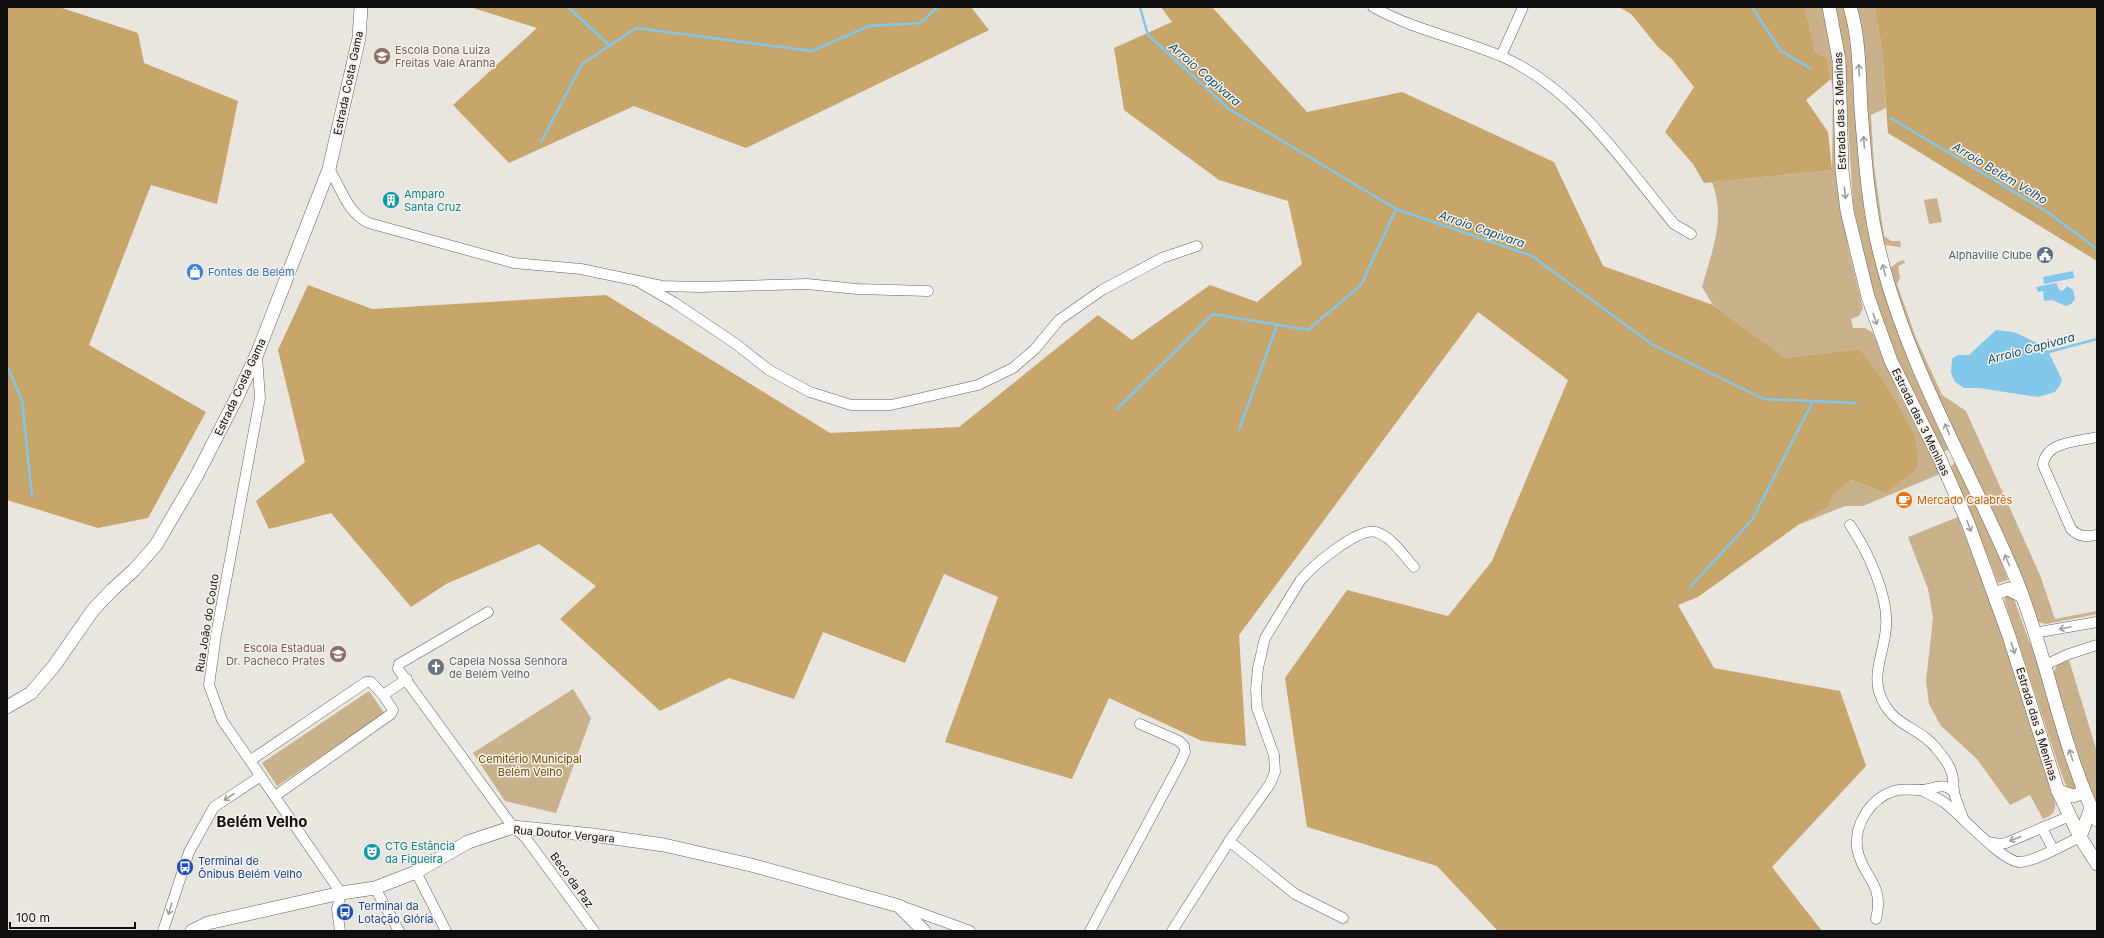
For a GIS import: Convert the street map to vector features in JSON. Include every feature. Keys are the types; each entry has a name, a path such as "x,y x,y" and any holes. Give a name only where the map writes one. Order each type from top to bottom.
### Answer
{"main road":[{"name":"Estrada Costa Gama","path":"7,707 30,693 54,666 93,610 134,570 156,545 197,475 257,354 329,169 359,38 360,7"},
{"name":"Estrada das 3 Meninas","path":"1829,7 1840,60 1842,170 1854,244 1868,297 1880,334 1891,361 1940,459 1968,524 2022,676 2058,791 2080,837 2097,864"},
{"name":"Estrada das 3 Meninas","path":"1850,7 1859,62 1867,187 1878,245 1889,290 1902,331 2022,596 2045,665 2069,749 2084,792 2097,820"},
{"path":"1940,459 1957,450"},
{"path":"1994,594 2008,589 2022,596"},
{"path":"2058,791 2073,796 2084,792"},
{"path":"2080,837 2091,808"},
{"name":"Rua Doutor Vergara","path":"192,931 208,924 341,893 375,888 416,872 468,842 513,828 593,835 664,845 751,865 899,906"},
{"path":"899,906 924,931"}],"street":[{"path":"1373,7 1429,33 1501,56 1541,79 1575,107 1674,224 1691,234"},
{"path":"1501,56 1523,7"},
{"path":"329,169 352,211 358,218 369,223 514,263 581,269 662,286 699,287 786,283 857,289 928,291"},
{"path":"637,281 675,303 736,344 769,370 810,392 851,405 891,405 978,385 1013,368 1035,349 1059,320 1102,290 1162,258 1197,246"},
{"name":"Rua João do Couto","path":"257,354 260,398 216,635 209,685 222,720 251,760 341,893"},
{"path":"2097,437 2053,447 2045,455 2043,465 2071,529 2075,533 2084,537 2097,535"},
{"path":"1850,525 1861,542 1874,572 1886,613 1886,632 1878,668 1879,692 1885,704 1895,717 1905,726 1931,742 1951,769 1954,793 1963,818"},
{"path":"1172,931 1229,841 1270,784 1275,772 1274,755 1257,708 1256,689 1258,668 1265,638 1300,581 1307,572 1355,536 1365,532 1375,532 1387,537 1414,567"},
{"name":"Beco da Paz","path":"488,612 399,664 398,668 513,828 525,837 594,931"},
{"path":"2034,633 2097,622"},
{"path":"2045,665 2069,654 2097,645"},
{"path":"383,695 406,679"},
{"path":"251,760 366,682 371,682 383,695 393,710 391,714 275,796"},
{"path":"1090,931 1180,764 1185,752 1184,746 1179,741 1140,724"},
{"path":"1944,802 1938,793 1946,776 1945,761"},
{"path":"163,931 189,852 211,812 217,804 261,776"},
{"path":"1876,919 1880,901 1874,883 1863,864 1857,848 1861,821 1872,804 1887,794 1903,789 1921,790 1946,786 1954,793"},
{"path":"1921,790 1944,802 2008,859 2021,862 2080,837"},
{"path":"1988,842 2000,844 2006,843 2070,816"},
{"path":"2042,828 2053,849"},
{"path":"1229,841 1295,894 1343,918"},
{"path":"416,872 446,931"},
{"path":"375,888 399,931"},
{"path":"340,931 337,909 341,893"},
{"path":"899,906 970,931"}],"green space":[{"path":"1805,7 1825,7 1835,62 1841,208 1849,251 1863,308 1859,316 1851,319 1853,328 1865,328 1873,333 1898,392 1940,474 1863,506 1845,506 1798,525 1828,507 1831,495 1851,480 1886,493 1913,431 1885,382 1860,349 1785,358 1713,305 1702,287 1713,248 1718,222 1718,209 1712,182 1832,170 1833,89 1827,59 1815,52"},
{"path":"1833,7 1845,7 1852,40 1869,228 1951,449 1943,452 1896,356 1870,284 1853,204 1845,75"},
{"path":"1854,7 1874,7 1882,47 1886,108 1871,115 1874,166 1884,236 1891,241 1900,241 1901,247 1885,245 1879,233"},
{"path":"1937,198 1942,222 1929,224 1924,200"},
{"path":"1904,260 1905,263 1898,266 1900,278 1897,284 1916,338 1942,395 1966,411 2040,575 2055,619 2097,611 2097,614 2046,624 2038,622 1912,344 1890,268 1898,262"},
{"path":"1955,462 1957,462 1995,545 2008,580 1998,583 1971,513 1950,468"},
{"path":"1958,517 2012,661 2055,802 2053,813 2043,819 2030,795 2010,805 1977,759 1941,726 1929,704 1926,681 1933,618 1928,589 1908,537"},
{"path":"2005,594 2014,599 2029,641 2044,672 2076,788 2074,790 2067,788 2061,773 2005,602"},
{"path":"2069,660 2097,752 2097,808 2087,785 2053,674 2058,663"},
{"name":"Cemitério Municipal Belém Velho","path":"573,689 591,718 556,813 505,801 473,753"},
{"path":"369,691 385,714 277,786 262,763"}],"shaded area":[{"path":"7,7 59,7 138,33 144,63 238,101 217,204 151,185 89,345 206,412 148,518 98,528 7,500"},
{"path":"470,7 971,7 989,30 746,148 634,106 509,163 453,105 537,28"},
{"path":"1161,7 1212,7 1307,112 1402,92 1554,162 1603,266 1713,305 1785,358 1860,349 1885,382 1913,431 1917,455 1916,469 1886,493 1851,480 1832,495 1828,507 1798,525 1698,597 1678,605 1714,668 1840,691 1866,766 1772,867 1822,931 1498,931 1437,866 1307,827 1285,678 1347,590 1448,616 1492,561 1568,380 1478,312 1239,635 1246,746 1202,741 1109,698 1072,779 945,742 998,597 944,574 905,663 823,632 794,699 729,678 660,711 560,619 596,586 539,544 446,584 411,607 331,513 269,529 256,501 305,462 278,350 308,285 372,309 606,295 830,433 959,427 1098,315 1132,340 1210,285 1257,302 1302,264 1288,201 1219,180 1124,110 1114,48 1172,22"},
{"path":"1619,7 1805,7 1815,52 1827,59 1831,79 1806,100 1828,132 1832,170 1704,183 1693,164 1665,132 1694,87 1672,59 1658,47 1631,14"},
{"path":"1874,7 2097,7 2097,261 1888,133 1882,47"}],"water":[{"path":"2073,271 2074,278 2044,284 2043,277"},
{"path":"2056,283 2060,291 2064,290 2067,286 2073,290 2075,299 2071,304 2066,306 2052,300 2044,301 2043,291 2038,292 2036,287"},
{"path":"1996,330 2014,332 2046,347 2062,380 2055,392 2038,397 1979,388 1964,388 1955,382 1951,373 1952,359 1958,355 1969,355"}],"waterway":[{"path":"568,7 610,46"},
{"path":"541,142 582,64 636,28 812,51 869,26 920,23 938,7"},
{"name":"Arroio Capivara","path":"1140,7 1148,35 1229,109 1396,209 1532,256 1653,345 1764,399 1856,403"},
{"name":"Arroio Belém Velho","path":"1752,7 1781,51 1810,68"},
{"name":"Arroio Belém Velho","path":"1891,118 2049,213 2097,249"},
{"path":"1117,409 1213,314 1308,330 1361,285 1396,209"},
{"path":"1239,430 1277,325"},
{"name":"Arroio Capivara","path":"2045,353 2097,339"},
{"path":"7,366 22,400 32,497"},
{"path":"1690,587 1752,520 1813,401"}],"place":[{"name":"Escola Dona Luiza Freitas Vale Aranha","path":"382,56"},
{"name":"Amparo Santa Cruz","path":"391,200"},
{"name":"Alphaville Clube","path":"2045,255"},
{"name":"Fontes de Belém","path":"195,272"},
{"name":"Mercado Calabrês","path":"1904,500"},
{"name":"Escola Estadual Dr. Pacheco Prates","path":"338,654"},
{"name":"Capela Nossa Senhora de Belém Velho","path":"436,667"},
{"name":"CTG Estância da Figueira","path":"372,852"},
{"name":"Terminal de Ônibus Belém Velho","path":"185,867"},
{"name":"Terminal da Lotação Glória","path":"345,912"}],"district":[{"name":"Belém Velho","path":"262,821"}]}
